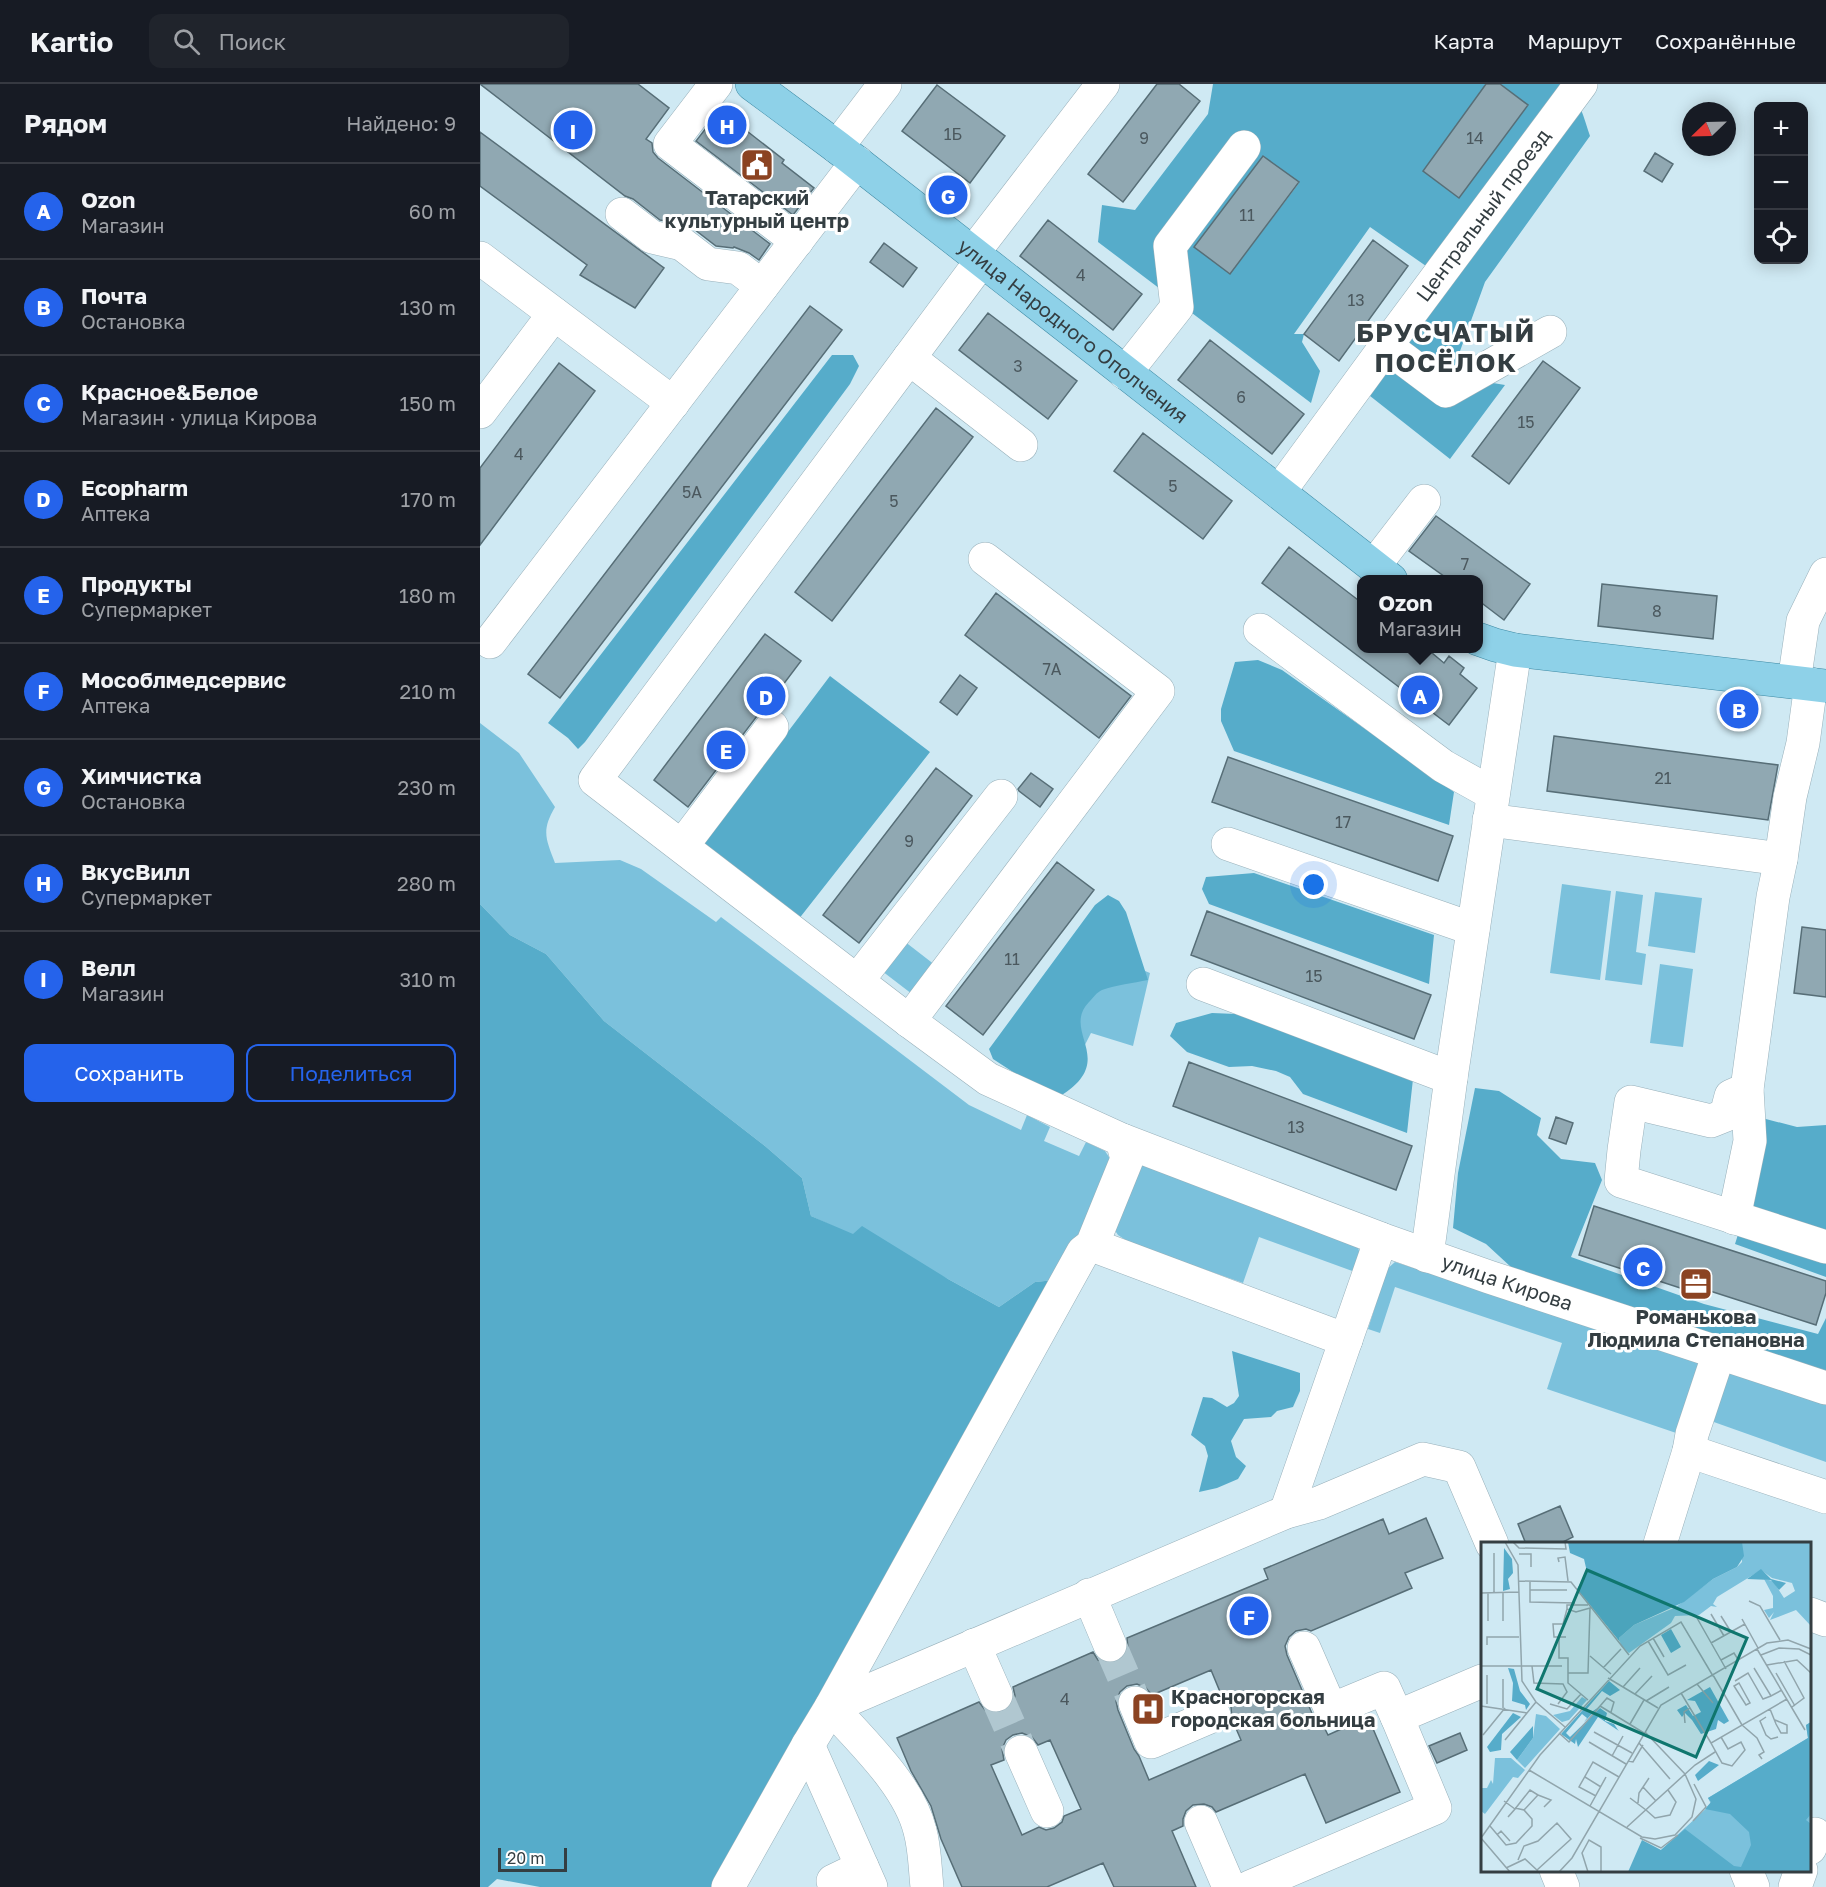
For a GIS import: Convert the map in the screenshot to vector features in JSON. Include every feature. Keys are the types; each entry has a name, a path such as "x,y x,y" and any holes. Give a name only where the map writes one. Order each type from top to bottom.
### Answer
{"main road":[{"name":"улица Народного Ополчения","path":"752,84 847,155 1383,573"},
{"path":"1483,640 1515,650 1810,684"}],"street":[{"path":"716,84 670,144 797,241"},
{"path":"490,642 797,241 885,84"},
{"path":"1021,445 909,358 977,257 1103,84"},
{"name":"Центральный проезд","path":"1279,492 1581,84"},
{"path":"1125,372 1177,307 1170,246 1244,147"},
{"path":"622,214 652,237 682,244 708,264 738,268 762,286"},
{"path":"483,265 554,314 673,403"},
{"path":"480,412 554,314"},
{"path":"1386,346 1446,391 1550,332"},
{"name":"улица Кирова","path":"909,358 595,780 988,1079 1122,1140 1427,1256 1826,1388"},
{"path":"1383,573 1424,501"},
{"path":"909,1021 1158,691 985,559"},
{"path":"1734,1218 1750,1141 1747,1089 1773,897 1803,743 1810,684 1803,621 1826,574"},
{"path":"1260,630 1443,766 1491,807 1782,859"},
{"path":"1427,1256 1451,1078 1515,650"},
{"path":"682,846 772,726"},
{"path":"857,981 1001,796"},
{"path":"1228,844 1473,929"},
{"path":"1203,984 1451,1078"},
{"path":"1747,1089 1731,1096 1726,1115 1711,1121 1631,1102 1621,1181 1826,1247"},
{"path":"728,1887 831,1707 1083,1252 1092,1245 1127,1159 1122,1140"},
{"path":"1286,1512 1381,1239"},
{"path":"1092,1245 1346,1340"},
{"path":"1661,1542 1689,1451 1692,1434 1719,1353"},
{"path":"1689,1451 1826,1497"},
{"path":"831,1707 1286,1512 1319,1503 1423,1460 1459,1467 1491,1542"},
{"path":"1089,1596 1110,1645"},
{"path":"1811,1615 1826,1620"},
{"path":"974,1645 996,1695"},
{"path":"1250,1887 1435,1808 1384,1688 1331,1710 1304,1648"},
{"path":"1397,1717 1481,1681"},
{"path":"1135,1703 1151,1742 1215,1715"},
{"path":"831,1707 876,1757 904,1793 920,1830 927,1887"},
{"path":"808,1745 866,1877 833,1881 835,1887"},
{"path":"1021,1752 1047,1811"},
{"path":"1201,1822 1229,1887"},
{"path":"1557,1872 1563,1887"},
{"path":"1747,1872 1753,1887"},
{"path":"1795,1887 1800,1872"}],"shaded area":[{"path":"1213,84 1486,84 1423,171 1459,198 1528,105 1500,84 1566,84 1571,90 1581,108 1590,136 1485,282 1451,376 1505,385 1450,459 1365,392 1449,282 1370,227 1294,334 1304,334 1302,342 1320,371 1311,403 1098,242 1102,205 1135,210 1208,114","holes":["1263,156 1299,183 1230,274 1195,247"]},
{"path":"832,355 853,355 859,366 850,384 578,749 548,723"},
{"path":"1258,660 1282,670 1454,792 1449,825 1234,751 1221,721 1221,709 1235,662"},
{"path":"830,676 930,752 798,920 701,847"},
{"path":"480,723 519,753 555,807 548,822 546,835 555,863 620,860 641,869 716,922 721,917 969,1105 1021,1130 1027,1115 1050,1127 1044,1141 1079,1156 1086,1142 1105,1151 1113,1163 1091,1218 1055,1280 1035,1282 999,1307 948,1279 811,1216 802,1178 765,1146 604,1021 546,954 510,935 480,904"},
{"path":"1254,873 1434,935 1429,984 1209,904 1202,889 1206,877"},
{"path":"1562,884 1611,891 1600,980 1550,973"},
{"path":"1616,891 1643,895 1636,952 1646,954 1642,985 1605,980"},
{"path":"1655,892 1702,898 1695,953 1648,946"},
{"path":"1108,895 1119,901 1126,912 1148,980 1102,990 1089,1002 1082,1013 1081,1024 1088,1059 1085,1071 1077,1084 1059,1097 1047,1094 993,1059 989,1049 1095,905"},
{"path":"480,904 510,935 546,954 604,1021 765,1146 802,1178 811,1216 853,1234 862,1226 948,1279 999,1307 1035,1282 1055,1280 714,1887 540,1887 497,1879 488,1887 480,1887"},
{"path":"904,941 935,965 912,994 882,971"},
{"path":"1088,948 1150,973 1133,1046 1091,1033 1064,1086"},
{"path":"1660,964 1693,969 1683,1047 1650,1043"},
{"path":"1212,1013 1236,1014 1413,1079 1407,1133 1303,1094 1290,1077 1276,1071 1252,1066 1229,1067 1187,1052 1170,1036 1176,1023"},
{"path":"1475,1088 1499,1091 1541,1118 1537,1135 1561,1159 1595,1163 1602,1180 1571,1257 1704,1304 1818,1334 1826,1318 1826,1380 1524,1279 1486,1244 1453,1228 1458,1173"},
{"path":"1762,1118 1797,1127 1826,1125 1826,1239 1744,1212"},
{"path":"1139,1164 1358,1247 1360,1255 1355,1272 1259,1237 1243,1283 1130,1243 1118,1235 1112,1226"},
{"path":"1741,1225 1826,1254 1826,1277 1735,1244"},
{"path":"1395,1262 1705,1362 1682,1435 1547,1389 1562,1343 1395,1287 1380,1333 1368,1329 1387,1269"},
{"path":"1232,1351 1300,1373 1300,1391 1293,1407 1277,1411 1271,1417 1244,1419 1231,1441 1236,1457 1246,1466 1238,1479 1217,1488 1199,1492 1208,1456 1205,1446 1191,1435 1203,1397 1212,1398 1227,1407 1239,1396"},
{"path":"1723,1369 1826,1401 1826,1462 1711,1421"}],"building":[{"path":"480,84 638,84 669,108 646,139 652,143 653,152 770,244 759,260 734,247 716,246 677,216 672,222 660,220 633,199 625,196"},
{"path":"1157,84 1179,84 1200,101 1123,202 1088,174"},
{"path":"1486,84 1500,84 1528,105 1459,198 1423,171"},
{"path":"937,85 1005,136 970,183 902,131"},
{"path":"720,110 784,160 782,163 814,188 793,215 696,141"},
{"path":"480,132 664,268 635,308 580,275 587,265 480,186"},
{"path":"1655,153 1673,164 1662,182 1644,171"},
{"path":"1263,156 1299,182 1230,274 1194,247"},
{"path":"1048,220 1142,294 1113,330 1020,256"},
{"path":"1373,240 1408,266 1339,361 1304,334"},
{"path":"884,243 917,268 903,287 870,262"},
{"path":"810,306 842,330 560,698 528,674"},
{"path":"988,313 1077,381 1048,419 959,350"},
{"path":"1210,340 1304,414 1272,454 1178,380"},
{"path":"1543,361 1580,388 1509,484 1472,456"},
{"path":"559,363 595,391 480,545 480,468"},
{"path":"936,408 973,437 832,621 795,592"},
{"path":"1143,433 1232,501 1203,539 1114,471"},
{"path":"1436,516 1530,584 1504,620 1483,604 1483,575 1442,575 1409,551"},
{"path":"1289,547 1357,599 1357,653 1432,653 1444,663 1449,656 1464,668 1460,674 1477,688 1449,725 1262,583"},
{"path":"1602,584 1717,596 1713,639 1598,626"},
{"path":"996,593 1131,696 1099,738 965,635"},
{"path":"765,634 801,661 688,807 654,780"},
{"path":"960,675 977,688 957,715 940,702"},
{"path":"1554,736 1778,765 1768,820 1547,791"},
{"path":"1228,757 1453,836 1438,881 1212,802"},
{"path":"936,768 972,796 859,943 823,915"},
{"path":"1031,773 1053,789 1040,807 1018,789"},
{"path":"1057,862 1094,890 983,1035 946,1006"},
{"path":"1207,911 1431,995 1414,1039 1191,955"},
{"path":"1802,927 1826,930 1826,997 1794,993"},
{"path":"1189,1062 1412,1146 1396,1190 1173,1106"},
{"path":"1556,1117 1573,1123 1566,1144 1549,1138"},
{"path":"1594,1206 1826,1281 1826,1293 1816,1325 1710,1291 1708,1297 1579,1255"},
{"path":"1560,1506 1573,1537 1563,1542 1525,1542 1518,1524"},
{"path":"1426,1518 1443,1558 1405,1573 1412,1588 1311,1631 1306,1629 1296,1631 1289,1637 1285,1646 1314,1718 1319,1725 1324,1727 1328,1735 1368,1717 1400,1792 1326,1823 1305,1774 1216,1812 1212,1807 1204,1804 1193,1805 1186,1811 1183,1826 1172,1831 1196,1887 1114,1887 1103,1863 1047,1887 962,1887 941,1839 931,1806 911,1771 897,1738 979,1702 985,1710 995,1714 1003,1712 1011,1706 1015,1696 1013,1687 1093,1652 1098,1660 1107,1663 1118,1662 1125,1657 1128,1648 1127,1638 1268,1579 1264,1569 1383,1519 1389,1534","holes":["1211,1670 1223,1699 1231,1707 1232,1719 1241,1740 1149,1780 1118,1710 1116,1701 1120,1692 1127,1686 1137,1684 1146,1688 1152,1695","1022,1733 1032,1737 1038,1745 1050,1740 1081,1809 1064,1816 1062,1822 1054,1828 1046,1830 1039,1827 1022,1835 991,1765 1004,1760 1002,1749 1006,1740"]},
{"path":"1460,1733 1467,1750 1437,1763 1429,1746"}],"tunnel":[{"path":"1110,1645 1135,1703"},
{"path":"996,1695 1021,1752"}],"place":[{"name":"ВкусВилл","path":"727,125"},
{"name":"Велл","path":"573,130"},
{"name":"Татарский культурный центр","path":"757,165"},
{"name":"Химчистка","path":"948,195"},
{"name":"Ozon","path":"1420,695"},
{"name":"Ecopharm","path":"766,696"},
{"name":"Почта","path":"1739,709"},
{"name":"Продукты","path":"726,750"},
{"name":"Красное&Белое","path":"1643,1267"},
{"name":"Романькова Людмила Степановна","path":"1696,1284"},
{"name":"Мособлмедсервис","path":"1249,1616"},
{"name":"Красногорская городская больница","path":"1148,1709"}],"district":[{"name":"БРУСЧАТЫЙ ПОСЁЛОК","path":"1446,348"}]}
